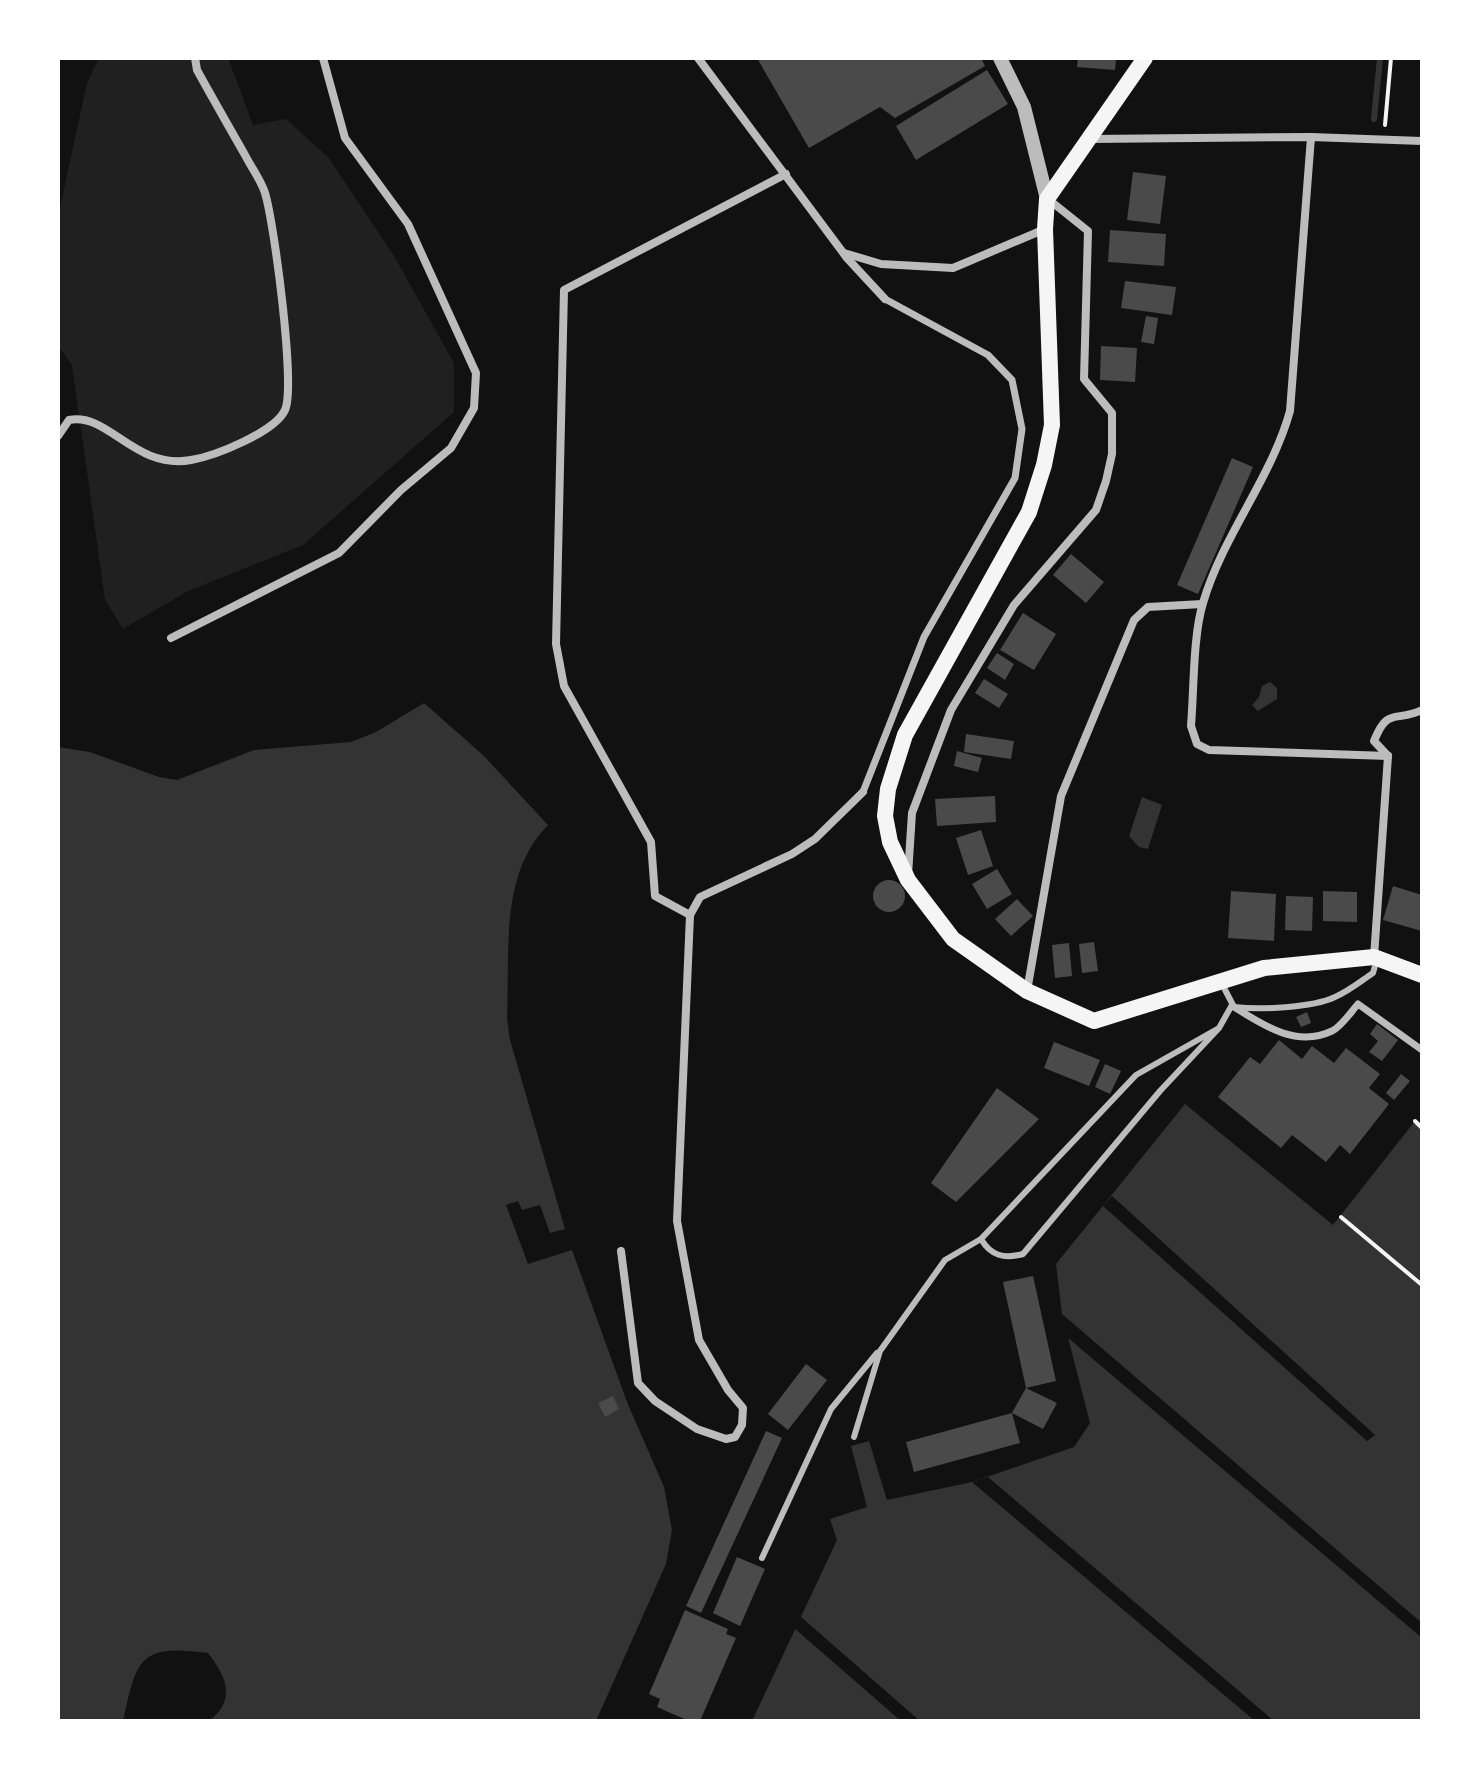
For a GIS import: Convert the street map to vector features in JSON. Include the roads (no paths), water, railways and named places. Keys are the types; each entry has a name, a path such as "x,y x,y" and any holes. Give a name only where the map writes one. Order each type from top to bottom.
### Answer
{"main road":[{"path":"1145,58 1085,140 1047,199 1045,229 1052,425 1044,465 1029,512 905,735 888,789 885,816 890,842 908,880 953,939 1027,991 1094,1021 1264,968 1375,958 1422,975"}],"street":[{"path":"58,436 69,420 80,418 96,422 138,452 174,462 191,460 215,455 275,425 289,402 276,257 265,192 197,70 195,58"},
{"path":"171,638 339,553 401,490 451,448 474,408 476,373 408,224 345,138 323,58"},
{"path":"621,1251 638,1383 655,1401 697,1429 726,1439 735,1437 742,1425 743,1408 728,1390 699,1340 677,1221 690,915 700,897 792,854 815,839 863,792 924,637 1015,478 1022,429 1012,380 988,355 885,299 843,252 698,58"},
{"path":"908,880 912,813 951,710 1014,605 1096,510 1112,454 1112,413 1084,379 1088,231 1047,199 1024,107 1002,59"},
{"path":"1085,140 1311,137 1422,141"},
{"path":"1311,137 1290,411 1283,437 1236,526 1202,604 1191,726 1197,744 1209,750 1388,756"},
{"path":"690,915 655,896 651,842 564,686 556,644 564,290 786,174"},
{"path":"843,252 881,264 953,268 1045,229"},
{"path":"1027,991 1061,796 1134,620 1148,607 1202,604"},
{"path":"1375,958 1388,756 1374,741 1380,725 1397,714 1422,710"},
{"path":"1233,1006 1280,1035 1309,1035 1333,1031 1358,1004 1422,1050"}],"lane":[{"path":"1233,1006 1252,1009 1334,998 1373,973 1375,958"},
{"path":"1221,981 1233,1006"},
{"path":"981,1239 987,1249 1006,1258 1023,1254 1160,1091 1219,1028 1233,1006"},
{"path":"762,1558 831,1409 880,1351 945,1260 981,1239 1136,1075 1219,1028"},
{"path":"854,1437 880,1351"}],"waterway":[{"path":"1374,119 1380,58"}]}
